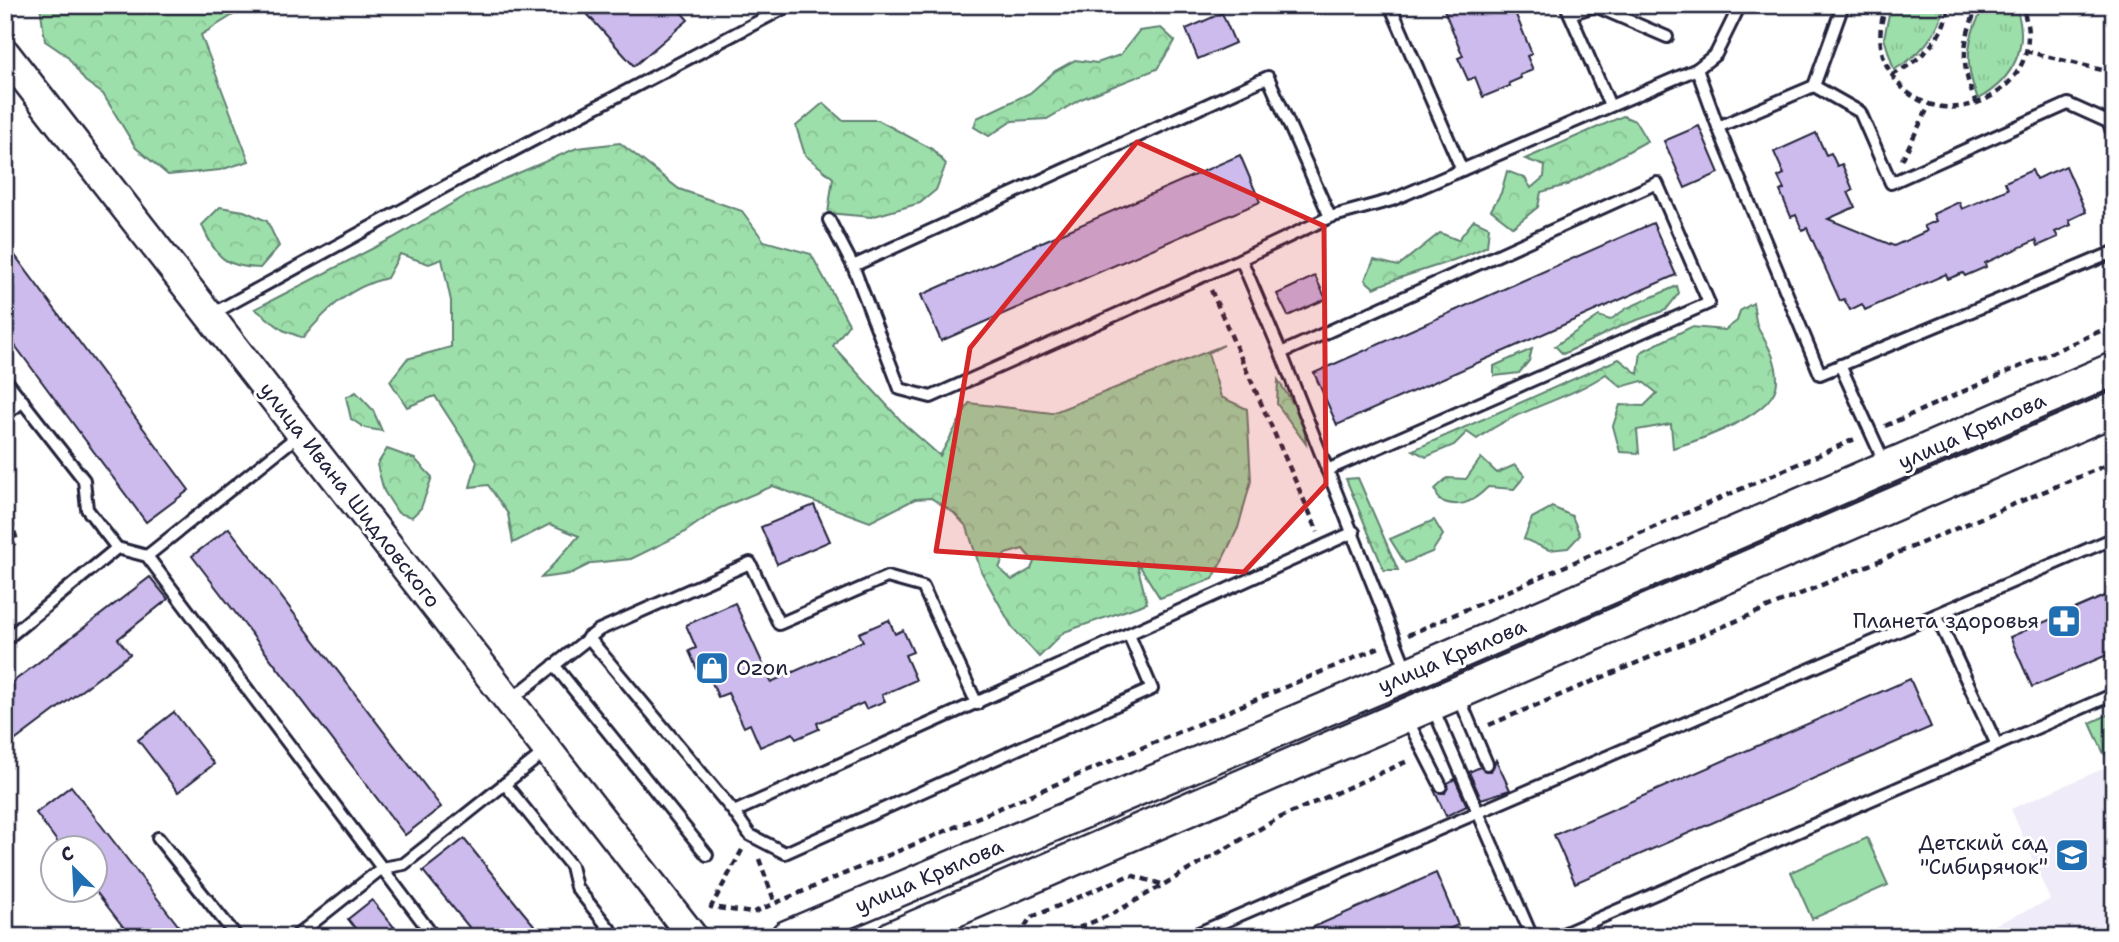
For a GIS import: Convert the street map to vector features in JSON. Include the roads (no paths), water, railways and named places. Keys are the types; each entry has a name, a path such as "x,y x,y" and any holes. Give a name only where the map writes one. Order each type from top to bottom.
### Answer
{"main road":[{"name":"улица Крылова","path":"787,937 1409,674 2114,369"},
{"name":"улица Крылова","path":"893,937 2114,409"}],"street":[{"name":"улица Ивана Шидловского","path":"5,53 693,937"}],"lane":[{"path":"210,315 446,186 790,5"},
{"path":"1390,5 1462,170"},
{"path":"829,220 853,266 901,389 931,397 1331,217 1392,200 1697,69 1716,54 1740,5"},
{"path":"1718,127 1814,86 1843,5"},
{"path":"1610,106 1568,10 1595,6 1667,37"},
{"path":"1697,69 1718,127 1820,374 2114,252"},
{"path":"853,266 1268,77 1331,217"},
{"path":"1814,86 1860,112 1891,183 2068,104 2108,122 2114,136"},
{"path":"1282,353 1657,183 1709,303 1327,470"},
{"path":"1241,259 1282,353 1409,674"},
{"path":"1840,365 1887,468"},
{"path":"5,379 84,481 87,509 117,548 147,556 434,937"},
{"path":"5,415 23,401"},
{"path":"147,556 302,432"},
{"path":"734,812 1354,532"},
{"path":"1189,937 2114,538"},
{"path":"5,640 117,548"},
{"path":"509,702 588,637 750,563 779,624 887,577 923,587 977,704"},
{"path":"1936,615 1997,745"},
{"path":"588,637 734,812 750,835 785,853 1152,689 1129,635"},
{"path":"554,665 707,855"},
{"path":"1556,937 2114,694"},
{"path":"1431,704 1474,732 1487,764"},
{"path":"1431,704 1424,753 1441,786"},
{"path":"1431,704 1532,937"},
{"path":"295,937 382,868 404,864 546,751"},
{"path":"505,784 571,866 576,887 616,937"},
{"path":"159,838 237,937"}],"place":[{"name":"Планета здоровья","path":"2064,621"},
{"name":"Ozon","path":"712,668"},
{"name":"Детский сад \"Сибирячок\"","path":"2072,855"}]}
